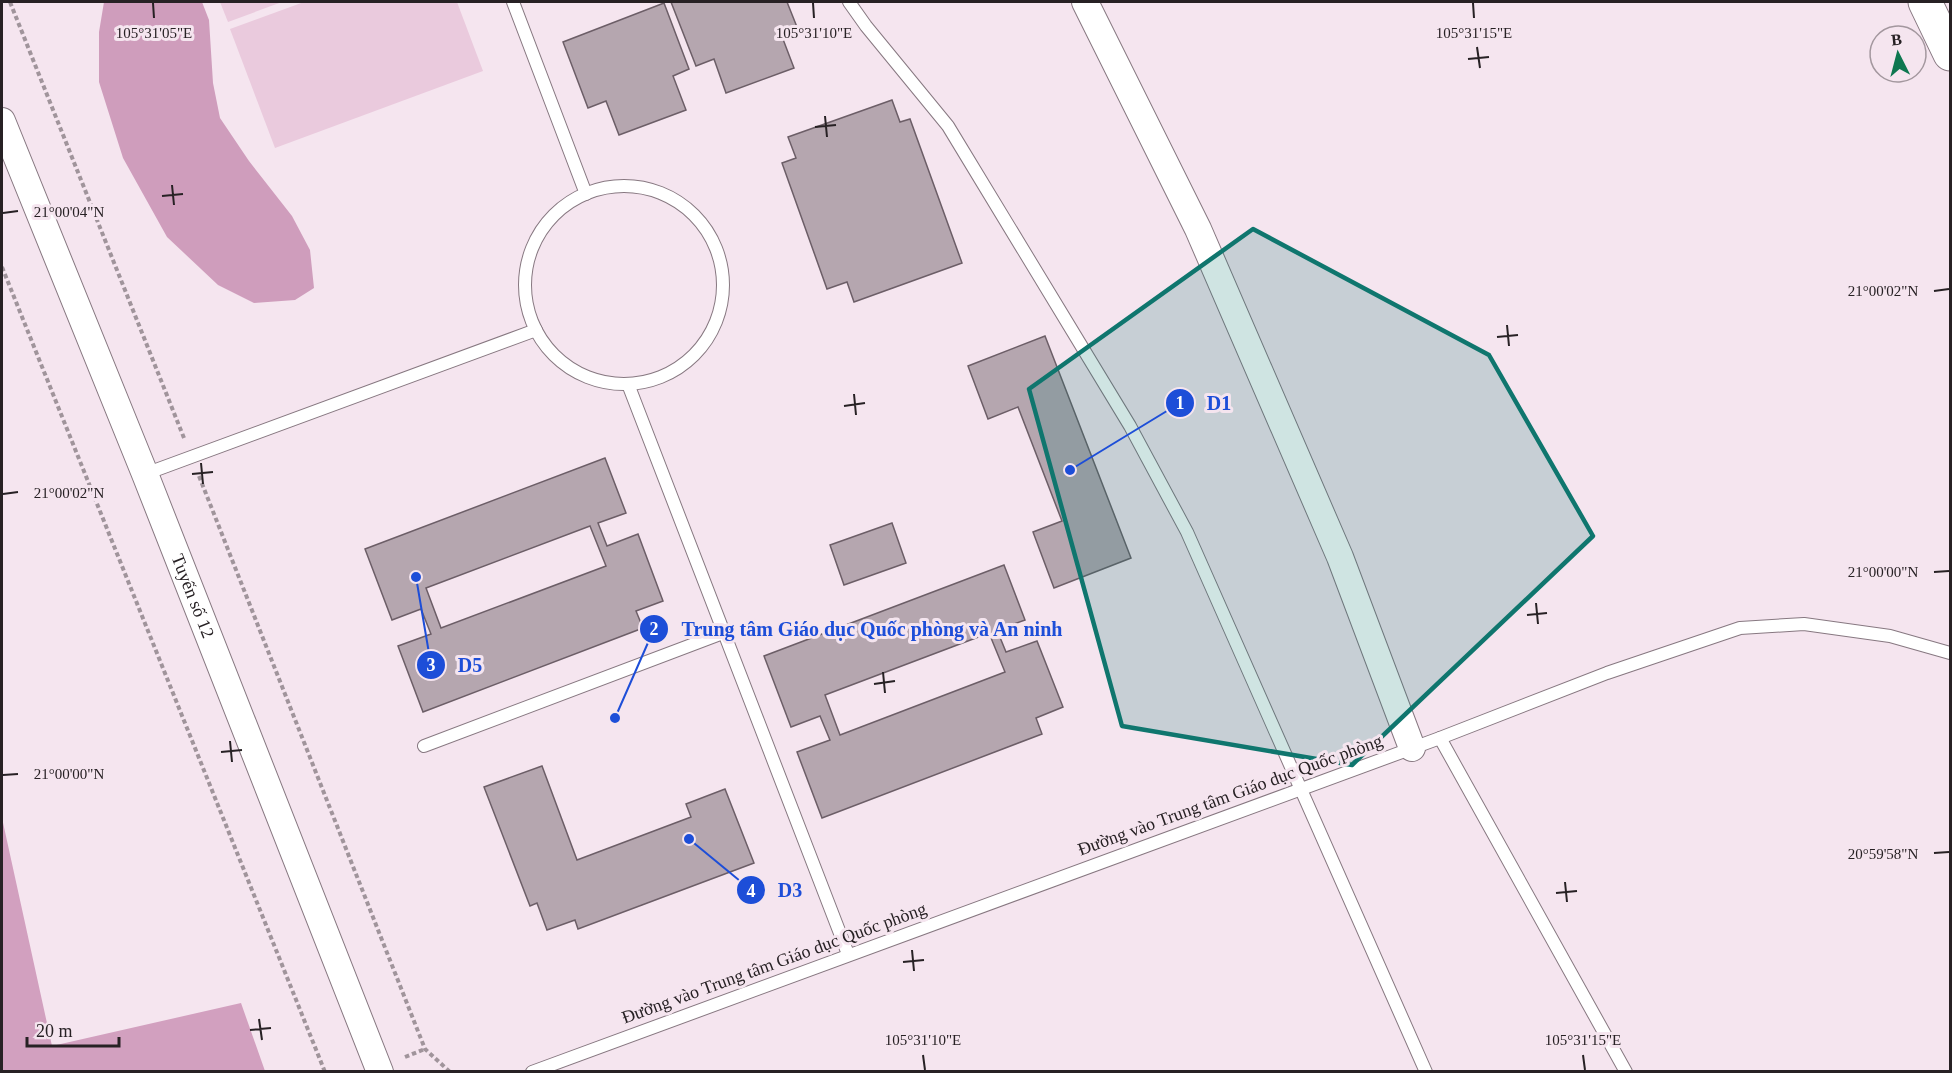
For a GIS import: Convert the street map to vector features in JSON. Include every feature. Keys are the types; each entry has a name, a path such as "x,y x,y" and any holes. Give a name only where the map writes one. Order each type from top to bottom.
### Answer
{"highway":[{"path":"1925,2 1950,54"}],"street":[{"path":"1085,2 1198,230 1340,557 1412,748"},
{"name":"Tuyến số 12","path":"2,121 145,474 380,1071"}],"lane":[{"path":"513,2 586,194"},
{"path":"849,2 948,126 1130,426 1186,532 1426,1071"},
{"path":"617,186 648,189 677,201 701,222 717,249 724,279 721,310 708,339 687,362 659,378 628,384 600,381 574,370 552,353 536,330 527,305 525,278 531,251 544,227 563,208 586,194 617,186"},
{"path":"145,474 536,330"},
{"path":"628,384 848,954"},
{"name":"Đường vào Trung tâm Giáo dục Quốc phòng","path":"532,1071 1440,738 1607,673 1740,628 1804,624 1890,636 1950,653"},
{"path":"424,746 723,633"},
{"path":"1440,738 1626,1071"}],"path":[{"path":"10,2 425,1049 450,1071"},
{"path":"2,267 326,1071"}],"highlighted area":[{"path":"1253,229 1489,355 1593,536 1352,765 1122,726 1029,389"}],"shaded area":[{"path":"104,2 202,2 209,20 213,83 220,118 249,161 292,216 310,250 314,288 295,300 254,303 218,285 167,237 123,158 99,82 99,32"},
{"path":"220,2 282,2 228,22"},
{"path":"304,2 457,2 483,71 275,148 230,29"},
{"path":"2,818 52,1046 241,1003 265,1071 2,1071"}],"building":[{"path":"671,2 787,2 797,27 781,34 794,68 726,93 714,59 696,66"},
{"path":"664,3 689,69 673,76 686,110 619,135 606,101 588,108 563,42"},
{"path":"892,100 900,122 910,119 962,263 854,302 847,282 827,289 782,163 796,158 788,137"},
{"path":"1045,336 1131,558 1054,588 1033,532 1062,521 1018,407 988,419 968,366"},
{"path":"605,458 626,513 598,523 607,546 638,534 663,601 636,611 643,628 423,712 398,646 431,634 421,609 392,620 365,549","holes":["590,526 606,566 441,628 426,588"]},
{"path":"892,523 906,563 844,585 830,545"},
{"path":"1004,565 1025,620 997,630 1006,652 1037,641 1063,707 1036,718 1042,734 822,818 797,752 830,740 820,716 791,727 764,656","holes":["989,633 1005,672 840,735 825,695"]},
{"path":"542,766 577,860 691,817 686,804 725,789 754,863 578,929 575,920 547,930 537,903 530,906 484,787"}],"place":[{"name":"D1","path":"1070,470"},
{"name":"D5","path":"416,577"},
{"name":"Trung tâm Giáo dục Quốc phòng và An ninh","path":"615,718"},
{"name":"D3","path":"689,839"}]}
